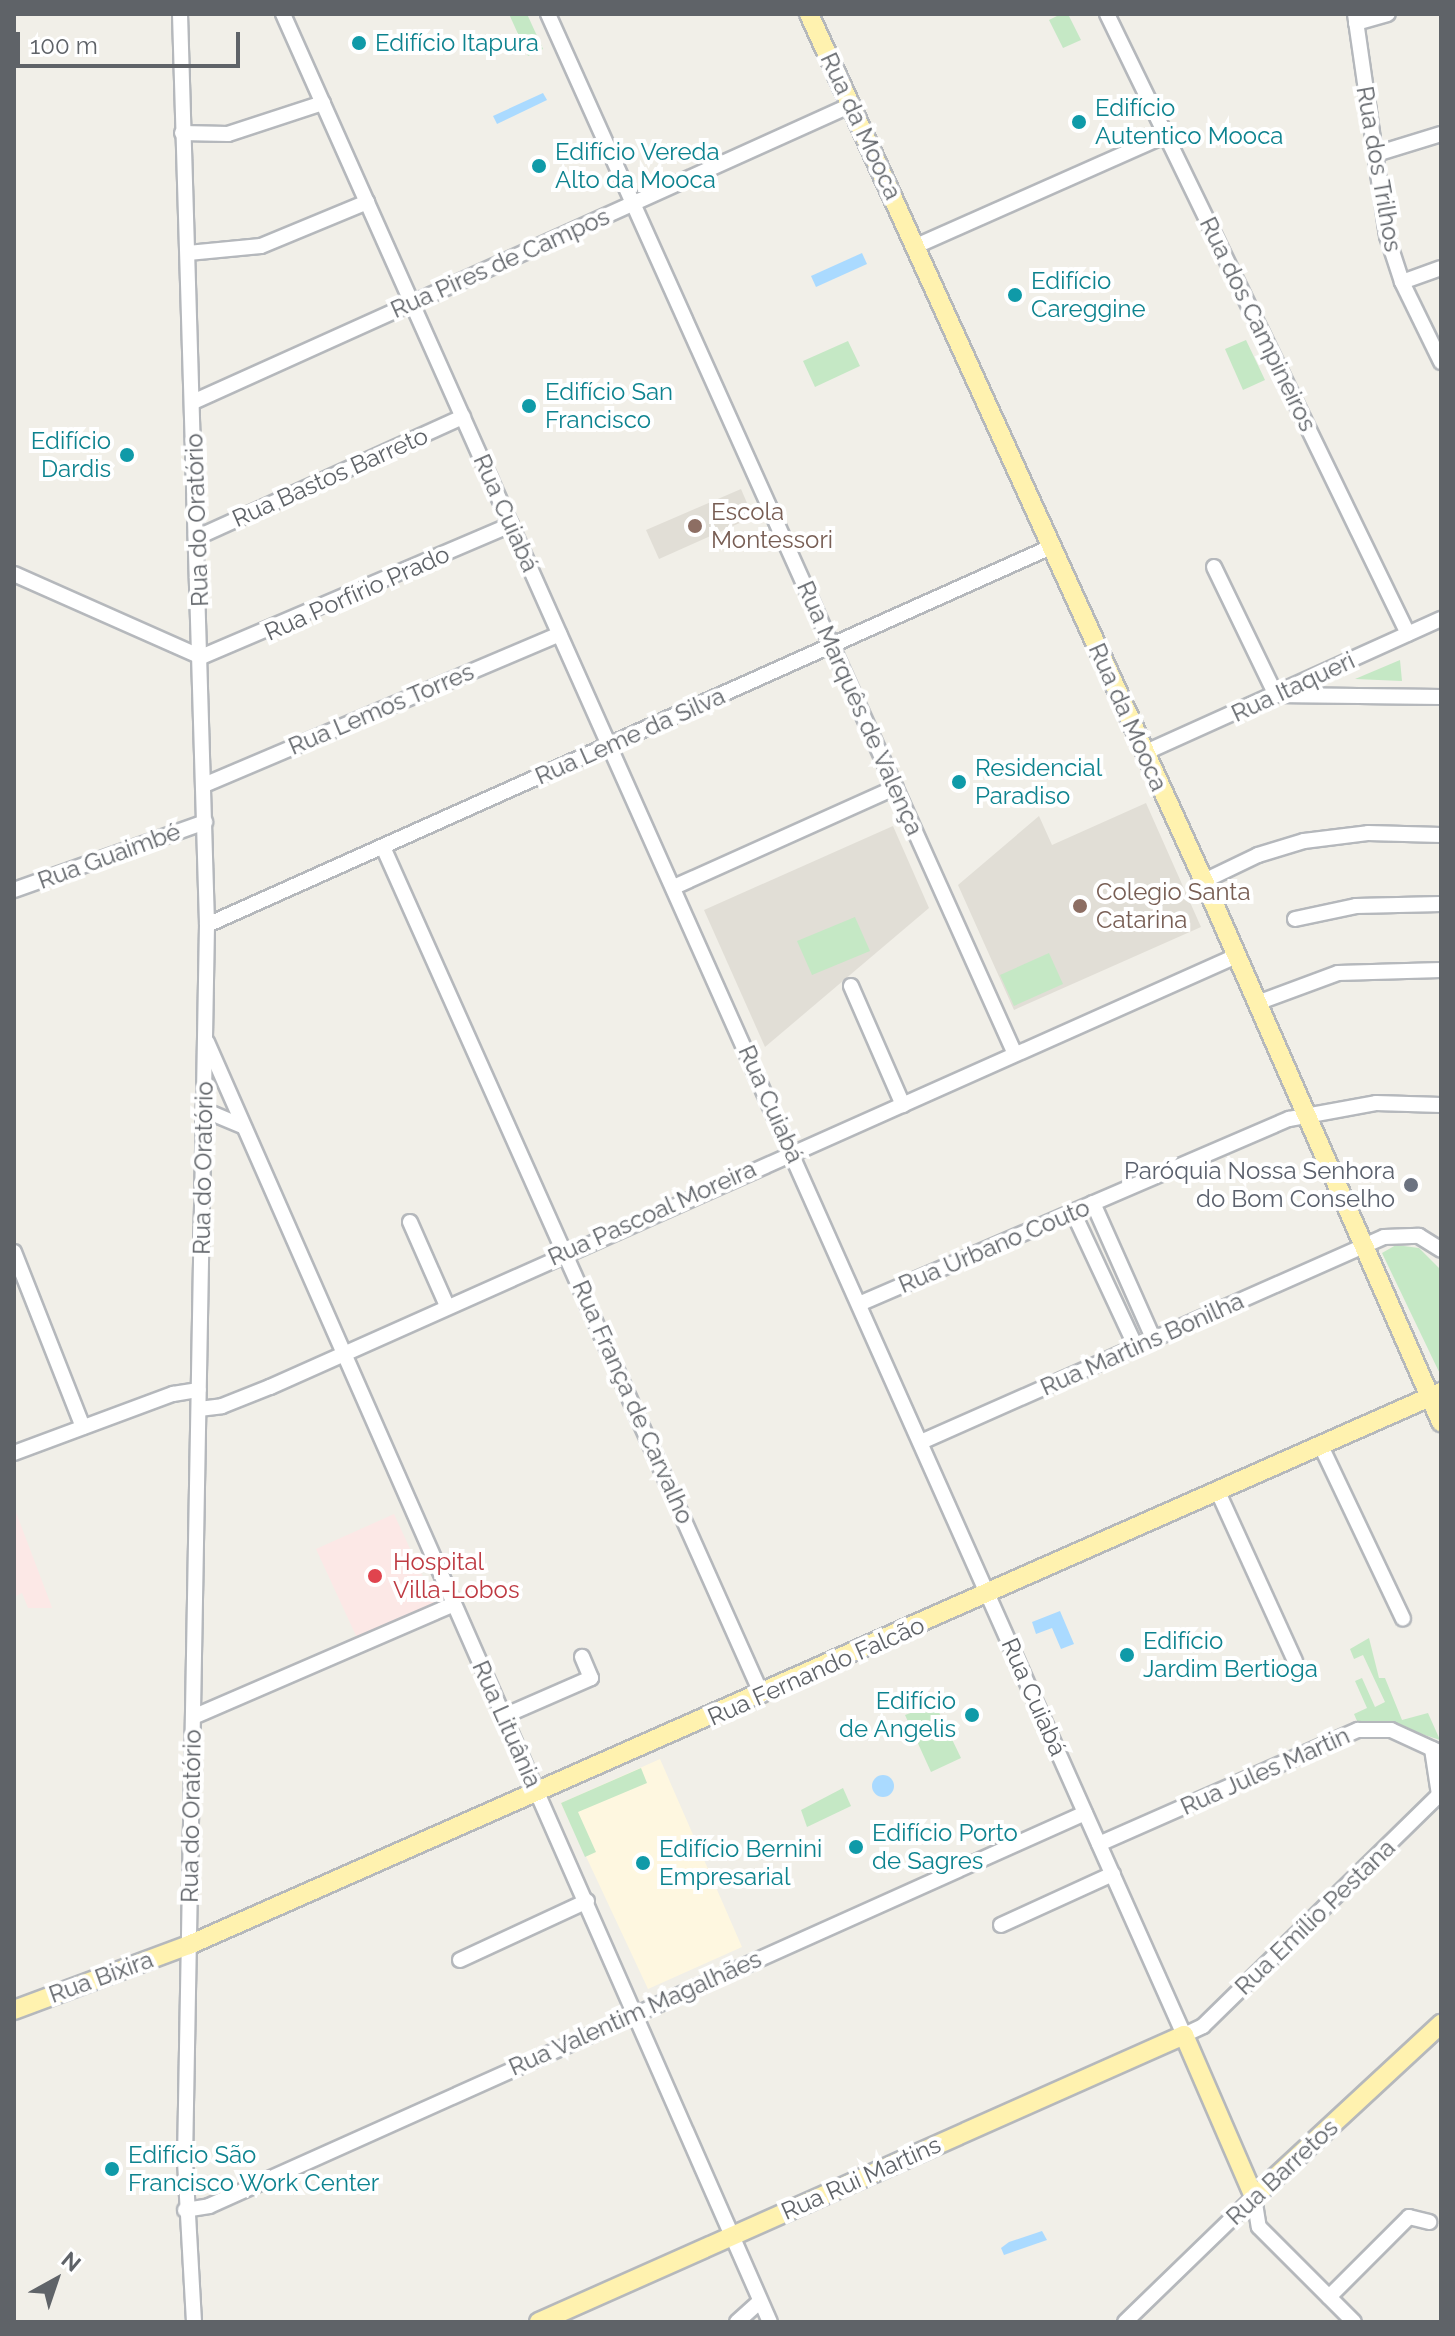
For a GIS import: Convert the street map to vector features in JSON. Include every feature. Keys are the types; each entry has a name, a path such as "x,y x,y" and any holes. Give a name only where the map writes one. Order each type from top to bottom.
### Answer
{"main road":[{"name":"Rua da Mooca","path":"809,14 1204,881 1362,1247 1436,1395 1441,1422"},
{"name":"Rua Fernando Falcão","path":"189,1945 538,1794 1436,1395"},
{"name":"Rua Bixira","path":"15,2005 189,1945"},
{"name":"Rua Barretos","path":"1254,2197 1441,2024"},
{"name":"Rua Cuiabá","path":"1184,2035 1254,2197"},
{"name":"Rua Rui Martins","path":"539,2322 1184,2035"}],"street":[{"name":"Rua do Oratório","path":"180,14 198,537 207,925 185,2210 194,2322"},
{"name":"Rua Cuiabá","path":"283,14 1184,2035"},
{"name":"Rua Marquês de Valença","path":"548,14 1014,1052"},
{"name":"Rua dos Campineiros","path":"1107,14 1408,634"},
{"path":"1355,19 1388,14"},
{"name":"Rua dos Trilhos","path":"1355,19 1387,236 1402,282 1441,362"},
{"path":"182,133 252,129 323,103"},
{"name":"Rua Pires de Campos","path":"193,402 851,105"},
{"path":"1376,154 1441,134"},
{"path":"916,246 1166,135"},
{"path":"188,253 261,246 367,202"},
{"path":"1402,282 1441,268"},
{"name":"Rua Bastos Barreto","path":"198,537 463,417"},
{"name":"Rua Porfírio Prado","path":"201,657 511,525"},
{"name":"Rua Leme da Silva","path":"207,925 1051,547"},
{"path":"1214,567 1276,695 1441,697"},
{"path":"14,574 201,657"},
{"name":"Rua Itaqueri","path":"1144,753 1441,619"},
{"name":"Rua Lemos Torres","path":"204,785 559,634"},
{"path":"674,887 896,787"},
{"name":"Rua Guaimbé","path":"14,890 205,822"},
{"path":"1204,881 1258,855 1304,841 1368,833 1441,835"},
{"name":"Rua França de Carvalho","path":"383,847 762,1695"},
{"path":"1295,919 1356,906 1441,904"},
{"name":"Rua Pascoal Moreira","path":"199,1409 222,1406 342,1354 792,1150 903,1105 1014,1052 1236,956"},
{"path":"1257,1003 1338,973 1441,970"},
{"path":"851,986 903,1105"},
{"name":"Rua Lituânia","path":"206,1038 342,1354 587,1901 770,2322"},
{"path":"205,1087 224,1091 236,1102"},
{"name":"Rua Urbano Couto","path":"859,1304 1306,1115 1376,1103 1441,1105"},
{"path":"204,1110 242,1126"},
{"path":"1093,1203 1154,1340"},
{"path":"1073,1212 1136,1347"},
{"path":"410,1222 447,1306"},
{"name":"Rua Martins Bonilha","path":"921,1442 1362,1247 1401,1233 1419,1236 1441,1250"},
{"path":"14,1252 83,1427"},
{"path":"1103,1277 1121,1268"},
{"path":"14,1453 173,1394 199,1390"},
{"path":"1321,1446 1403,1619"},
{"path":"1218,1492 1295,1661"},
{"path":"193,1717 454,1604"},
{"path":"504,1716 591,1678 582,1657"},
{"name":"Rua Jules Martin","path":"1099,1844 1358,1730 1391,1730 1437,1751 1440,1794"},
{"name":"Rua Emílio Pestana","path":"1184,2035 1203,2026 1440,1794"},
{"name":"Rua Valentim Magalhães","path":"185,2210 209,2206 1085,1813"},
{"path":"1001,1925 1113,1874"},
{"path":"460,1960 587,1901"},
{"path":"1254,2197 1259,2227 1354,2322"},
{"name":"Rua Barretos","path":"1125,2322 1254,2197"},
{"path":"1329,2297 1409,2217 1429,2222"},
{"path":"737,2322 760,2301"}],"shaded area":[{"name":"Escola Montessori","path":"741,489 753,517 659,559 646,530"},
{"name":"Colegio Santa Catarina","path":"1146,803 1201,927 1014,1010 958,885 1039,816 1052,845"},
{"path":"893,826 929,908 765,1047 704,910"},
{"path":"14,1507 52,1608 28,1608 22,1593 14,1597"},
{"name":"Hospital Villa-Lobos","path":"394,1514 435,1603 357,1638 316,1549"},
{"path":"660,1759 742,1947 648,1989 561,1803"}],"green space":[{"path":"509,14 527,14 543,49 528,56"},
{"path":"1068,14 1081,40 1063,48 1049,20"},
{"path":"1246,340 1265,380 1243,390 1225,349"},
{"path":"848,341 860,366 815,387 803,361"},
{"path":"1400,660 1402,681 1355,679"},
{"path":"855,917 870,951 812,975 797,941"},
{"path":"1049,953 1063,984 1014,1006 1000,975"},
{"path":"1396,1245 1419,1248 1441,1270 1441,1376 1382,1253"},
{"path":"1369,1638 1379,1678 1385,1678 1402,1720 1428,1713 1440,1740 1397,1726 1357,1721 1354,1714 1367,1708 1355,1681 1362,1678 1375,1707 1385,1702 1363,1655 1354,1659 1350,1649"},
{"path":"935,1704 961,1758 931,1772 905,1715"},
{"path":"641,1768 647,1783 578,1812 596,1852 585,1857 561,1803"},
{"path":"843,1788 851,1806 807,1827 801,1810"}],"water":[{"path":"543,93 547,100 497,124 493,116"},
{"path":"862,253 867,264 816,287 811,276"},
{"path":"1060,1611 1074,1644 1061,1649 1052,1628 1036,1634 1032,1622"},
{"path":"879,1775 887,1775 894,1786 887,1797 879,1797 872,1790 872,1782"},
{"path":"1042,2231 1047,2240 1004,2255 1001,2248 1009,2242"}],"place":[{"name":"Edifício Itapura","path":"359,43"},
{"name":"Edifício Autentico Mooca","path":"1079,122"},
{"name":"Edifício Vereda Alto da Mooca","path":"539,166"},
{"name":"Edifício Careggine","path":"1015,295"},
{"name":"Edifício San Francisco","path":"529,406"},
{"name":"Edifício Dardis","path":"127,455"},
{"name":"Escola Montessori","path":"695,526"},
{"name":"Residencial Paradiso","path":"959,782"},
{"name":"Colegio Santa Catarina","path":"1080,906"},
{"name":"Paróquia Nossa Senhora do Bom Conselho","path":"1411,1185"},
{"name":"Hospital Villa-Lobos","path":"375,1576"},
{"name":"Edifício Jardim Bertioga","path":"1127,1655"},
{"name":"Edifício de Angelis","path":"972,1715"},
{"name":"Edifício Porto de Sagres","path":"856,1847"},
{"name":"Edifício Bernini Empresarial","path":"643,1863"},
{"name":"Edifício São Francisco Work Center","path":"112,2169"}]}
